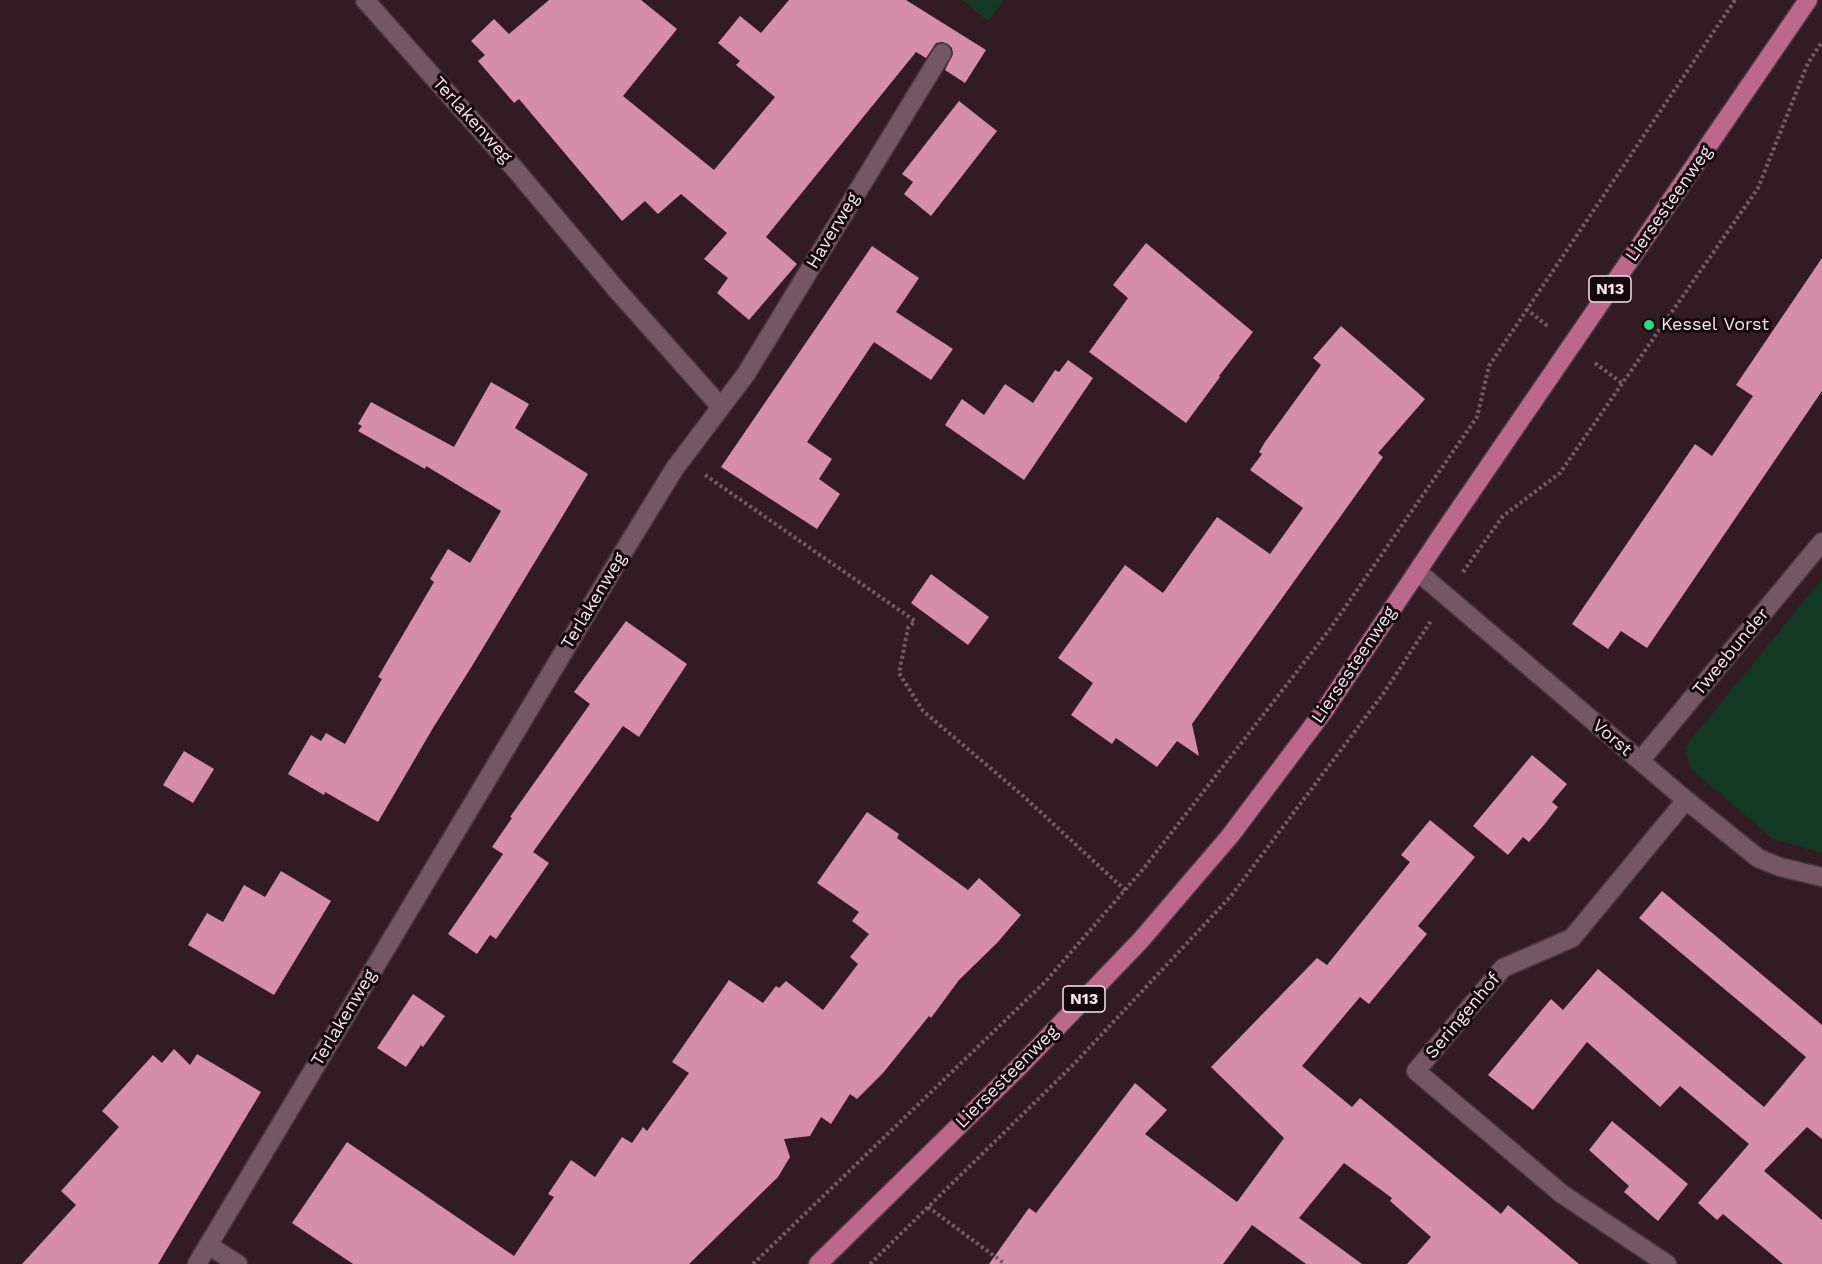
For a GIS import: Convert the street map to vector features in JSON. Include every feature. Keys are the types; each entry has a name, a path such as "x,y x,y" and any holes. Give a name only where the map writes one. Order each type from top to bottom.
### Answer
{"main road":[{"name":"Liersesteenweg","path":"818,1264 1023,1063 1141,940 1230,836 1317,720 1809,0"}],"street":[{"name":"Terlakenweg","path":"197,1264 621,557 682,459 721,407 365,0"},
{"name":"Haverweg","path":"721,407 746,374 942,53"},
{"name":"Tweebunder","path":"1640,762 1822,542"},
{"name":"Vorst","path":"1418,572 1640,762 1758,858 1780,867 1822,877"},
{"name":"Seringenhof","path":"1667,1264 1562,1194 1416,1071 1503,968 1572,938 1686,800"},
{"path":"208,1245 238,1264"}],"path":[{"path":"753,1264 1046,981 1144,868 1330,629 1477,417 1489,366 1735,0"},
{"path":"1446,597 1503,516 1560,473 1758,188 1808,63 1822,42"},
{"path":"682,459 915,621 908,628 899,673 923,711 1022,795 1125,891"},
{"path":"870,1264 928,1207 1005,1264"}],"green space":[{"path":"962,0 1004,0 988,21"},
{"path":"1822,579 1822,853 1773,839 1690,768 1685,747"}],"building":[{"path":"549,0 641,0 677,29 623,96 714,170 775,97 736,65 740,61 718,43 740,16 761,33 789,0 906,0 986,50 965,83 945,70 953,54 948,44 936,43 926,58 916,52 766,237 797,264 749,320 717,293 728,278 704,259 727,233 681,194 658,214 645,201 622,221 519,99 514,103 478,61 485,55 471,41 494,19 509,34"},
{"path":"959,101 997,131 931,216 904,194 913,182 902,174"},
{"path":"1146,243 1253,332 1186,423 1089,352 1128,298 1113,285"},
{"path":"872,246 919,278 896,312 953,349 931,380 874,342 807,442 832,459 819,479 840,494 817,529 721,467"},
{"path":"1822,258 1822,391 1647,648 1621,631 1608,649 1572,624 1695,444 1712,456 1753,396 1736,385"},
{"path":"1341,326 1425,399 1378,453 1383,457 1192,724 1199,756 1177,741 1157,767 1116,738 1112,744 1071,715 1093,683 1058,658 1125,565 1163,593 1217,517 1270,554 1303,508 1250,470 1262,454 1259,452 1265,442 1321,365 1313,358"},
{"path":"1068,360 1093,378 1024,480 945,425 962,399 984,415 1005,384 1033,403 1055,370 1059,372"},
{"path":"491,382 529,404 515,428 588,474 378,822 288,774 311,735 321,741 326,733 345,744 382,679 378,677 434,582 430,579 448,549 470,563 501,511 426,466 425,469 358,431 362,426 358,424 371,402 454,447"},
{"path":"931,574 989,617 968,645 911,603"},
{"path":"626,621 687,664 639,737 623,726 533,852 549,863 496,939 490,935 477,954 448,934 503,854 492,847 512,818 510,817 590,704 574,692"},
{"path":"184,751 214,769 193,803 163,785"},
{"path":"1532,755 1567,784 1552,802 1558,807 1544,825 1529,842 1523,837 1508,855 1473,826"},
{"path":"867,812 899,834 897,838 968,890 979,878 1021,915 997,943 959,980 931,1018 929,1016 883,1073 857,1099 850,1094 831,1124 821,1117 810,1136 784,1139 790,1157 778,1177 689,1264 353,1264 292,1223 347,1142 514,1256 554,1197 548,1194 571,1160 595,1177 622,1137 632,1143 643,1127 647,1131 689,1073 672,1062 729,980 763,1003 776,986 779,988 786,981 823,1010 858,964 850,957 869,934 852,921 859,912 817,883"},
{"path":"1430,820 1475,857 1418,926 1427,934 1369,1004 1360,997 1302,1066 1352,1107 1360,1098 1501,1214 1508,1205 1579,1264 1407,1264 1431,1237 1390,1201 1392,1198 1344,1163 1299,1218 1362,1264 1306,1264 1252,1225 1223,1264 989,1264 1029,1208 1036,1213 1135,1083 1167,1110 1145,1134 1237,1202 1284,1138 1211,1067 1317,958 1327,965 1410,862 1401,855"},
{"path":"281,871 331,901 274,995 188,945 207,913 223,922 244,885 265,897"},
{"path":"1662,891 1822,1025 1822,1139 1807,1127 1764,1171 1822,1220 1822,1264 1783,1264 1723,1214 1717,1220 1698,1203 1749,1144 1680,1086 1660,1107 1587,1042 1533,1110 1488,1075 1551,999 1563,1010 1598,969 1764,1107 1806,1057 1639,918"},
{"path":"413,994 445,1016 406,1067 377,1048"},
{"path":"174,1049 190,1065 197,1054 261,1092 158,1264 22,1264 76,1205 61,1191 119,1127 102,1111 153,1055 162,1063"},
{"path":"1612,1121 1688,1184 1658,1221 1624,1192 1629,1186 1589,1150"}],"place":[{"name":"Kessel Vorst","path":"1649,325"}]}
